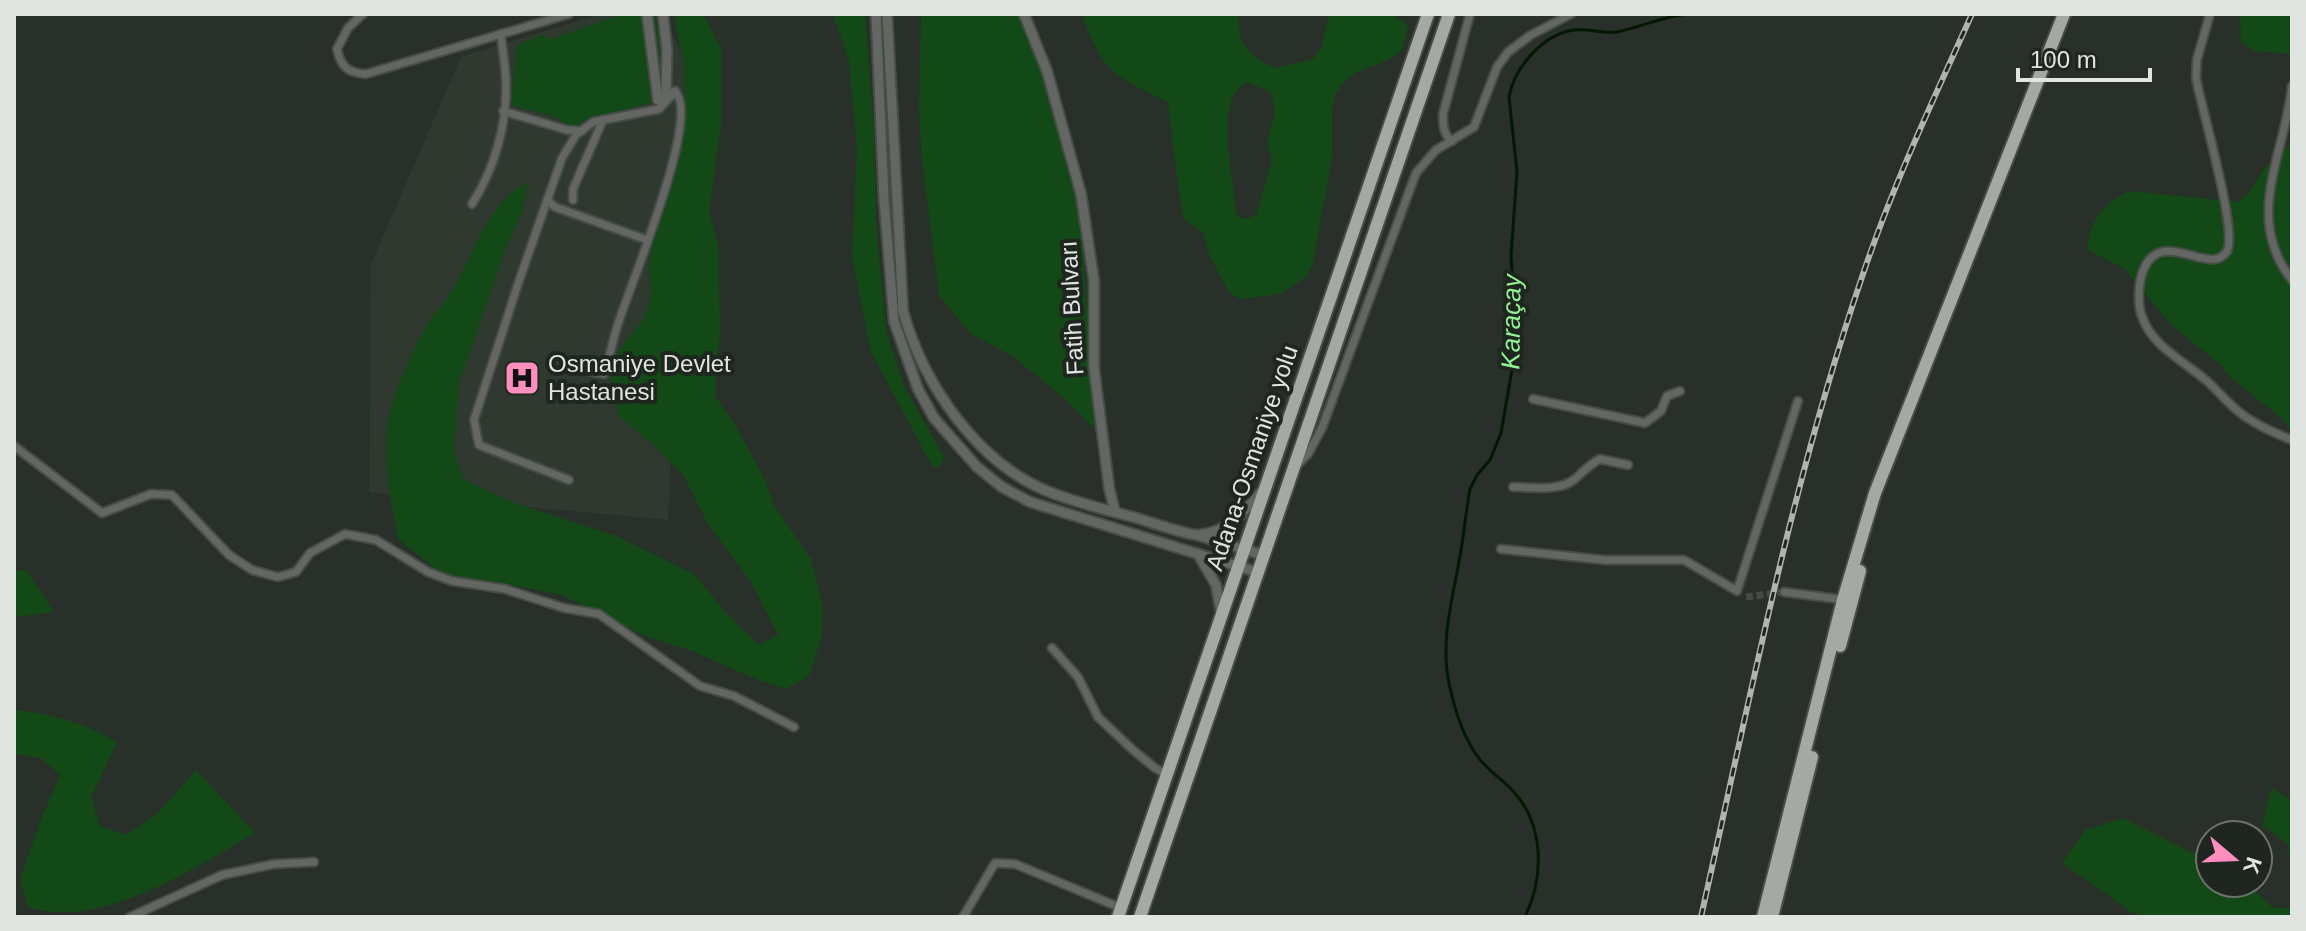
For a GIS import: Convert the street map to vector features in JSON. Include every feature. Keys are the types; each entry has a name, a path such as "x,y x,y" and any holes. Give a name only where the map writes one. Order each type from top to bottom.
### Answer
{"highway":[{"name":"Adana-Osmaniye yolu","path":"1119,913 1428,14"},
{"name":"Adana-Osmaniye yolu","path":"1140,917 1449,14"},
{"path":"1772,917 1875,493 2064,14"},
{"path":"1763,917 1848,600 1880,497 2072,14"}],"street":[{"path":"363,14 348,28 337,49 340,63 351,73 366,74 569,14"},
{"path":"647,14 658,100 675,92"},
{"path":"663,14 667,50 666,96 675,92"},
{"path":"876,14 885,214 894,321 914,379 934,418 977,467 1002,487 1030,502 1257,572"},
{"path":"887,14 903,311 910,337 945,406 1008,469 1050,493 1263,555"},
{"name":"Fatih Bulvarı","path":"1024,14 1047,71 1081,194 1094,281 1094,368 1115,512"},
{"path":"1452,141 1443,126 1443,114 1470,14"},
{"path":"1292,471 1308,454 1322,428 1416,173 1436,150 1474,127 1497,67 1508,52 1531,35 1571,14"},
{"path":"2210,14 2197,59 2196,78 2227,213 2229,244 2221,257 2210,259 2167,250 2157,253 2144,270 2140,284 2142,318 2157,340 2195,370 2240,414 2292,440"},
{"path":"472,204 491,170 503,111 506,84 501,34"},
{"path":"2292,86 2287,121 2268,195 2268,210 2272,245 2281,266 2292,280"},
{"path":"569,480 479,445 474,420 562,158 576,135 593,122 659,109 675,92"},
{"path":"589,371 604,374 619,319 678,146 683,108 675,92"},
{"path":"503,111 567,130 582,131"},
{"path":"573,200 573,189 582,164 603,120"},
{"path":"547,200 555,207 647,240"},
{"path":"1533,399 1645,423 1661,411 1667,396 1680,391"},
{"path":"1737,591 1798,401"},
{"path":"14,446 102,513 151,494 172,495 229,555 252,570 278,577 296,572 310,553 345,534 376,540 428,572 452,581 505,589 564,608 599,614 700,686 734,696 794,727"},
{"path":"1513,487 1553,488 1573,481 1588,465 1600,459 1628,465"},
{"path":"1197,535 1228,525 1243,514 1268,483"},
{"path":"1501,549 1605,560 1684,560 1746,597"},
{"path":"1198,554 1216,585 1221,612"},
{"path":"1784,592 1848,600"},
{"path":"1052,648 1078,677 1098,717 1133,750 1166,774"},
{"path":"130,917 222,875 274,864 314,862"},
{"path":"963,917 995,863 1015,864 1119,913"}],"shaded area":[{"name":"Osmaniye Devlet Hastanesi","path":"600,14 660,14 690,64 668,520 369,492 371,264 461,57"}],"green space":[{"path":"623,14 656,14 663,88 661,100 585,120 577,126 568,126 556,117 511,105 517,45 541,35 550,39"},
{"path":"676,14 703,14 721,48 721,123 709,213 718,241 720,329 715,396 737,428 765,480 775,507 811,559 823,607 822,636 809,676 786,689 692,651 642,635 562,595 445,576 398,539 391,498 386,456 387,429 393,401 405,370 426,326 452,291 493,214 515,190 528,183 523,210 505,250 459,383 454,450 463,479 512,502 616,536 694,574 728,615 759,645 778,635 751,582 708,524 683,475 653,444 619,416 610,379 618,351 644,319 651,296 649,266 659,209 673,180 685,106 684,61 675,23"},
{"path":"833,14 865,14 874,130 877,238 887,334 904,386 944,457 941,465 933,468 871,352 852,257 857,149 849,61"},
{"path":"921,14 1021,14 1048,87 1081,221 1095,429 1063,397 1014,357 971,334 939,295 921,152"},
{"path":"1082,14 1239,14 1240,34 1246,48 1275,68 1313,59 1322,46 1329,14 1392,14 1408,25 1402,50 1388,60 1355,73 1336,93 1332,108 1332,156 1313,263 1307,276 1280,294 1240,299 1230,293 1209,254 1203,233 1184,219 1168,102 1135,86 1113,70 1104,61","holes":["1247,82 1271,92 1275,113 1267,141 1272,161 1256,215 1240,218 1236,212 1228,141 1231,101 1237,90"]},
{"path":"2240,14 2292,14 2292,54 2255,51 2241,42"},
{"path":"2292,143 2292,431 2280,417 2230,377 2222,366 2170,324 2125,269 2088,250 2088,241 2099,214 2113,200 2131,191 2238,202 2249,193 2265,167"},
{"path":"26,570 54,612 14,617 14,571"},
{"path":"14,710 67,720 117,742 91,798 100,826 127,835 159,812 196,770 255,833 176,878 115,903 56,912 28,907 20,880 60,775 41,758 14,754"},
{"path":"2271,788 2292,800 2292,872 2288,844 2274,834 2274,819 2263,819"},
{"path":"2123,818 2194,854 2194,899 2263,899 2273,908 2292,908 2292,917 2143,917 2062,863 2085,830"}],"waterway":[{"name":"Karaçay","path":"1525,917 1536,885 1536,835 1531,819 1513,791 1482,762 1468,740 1451,692 1446,651 1448,619 1470,489 1490,460 1501,433 1517,341 1511,256 1517,172 1509,97 1524,64 1551,38 1574,30 1617,32 1689,14"},
{"name":"Karaçay","path":"1703,14 1713,14"}],"tunnel":[{"path":"1746,597 1784,592"}],"railway":[{"path":"1701,917 1773,595 1837,355 1886,210 1972,14"}],"place":[{"name":"Osmaniye Devlet Hastanesi","path":"522,378"}]}
